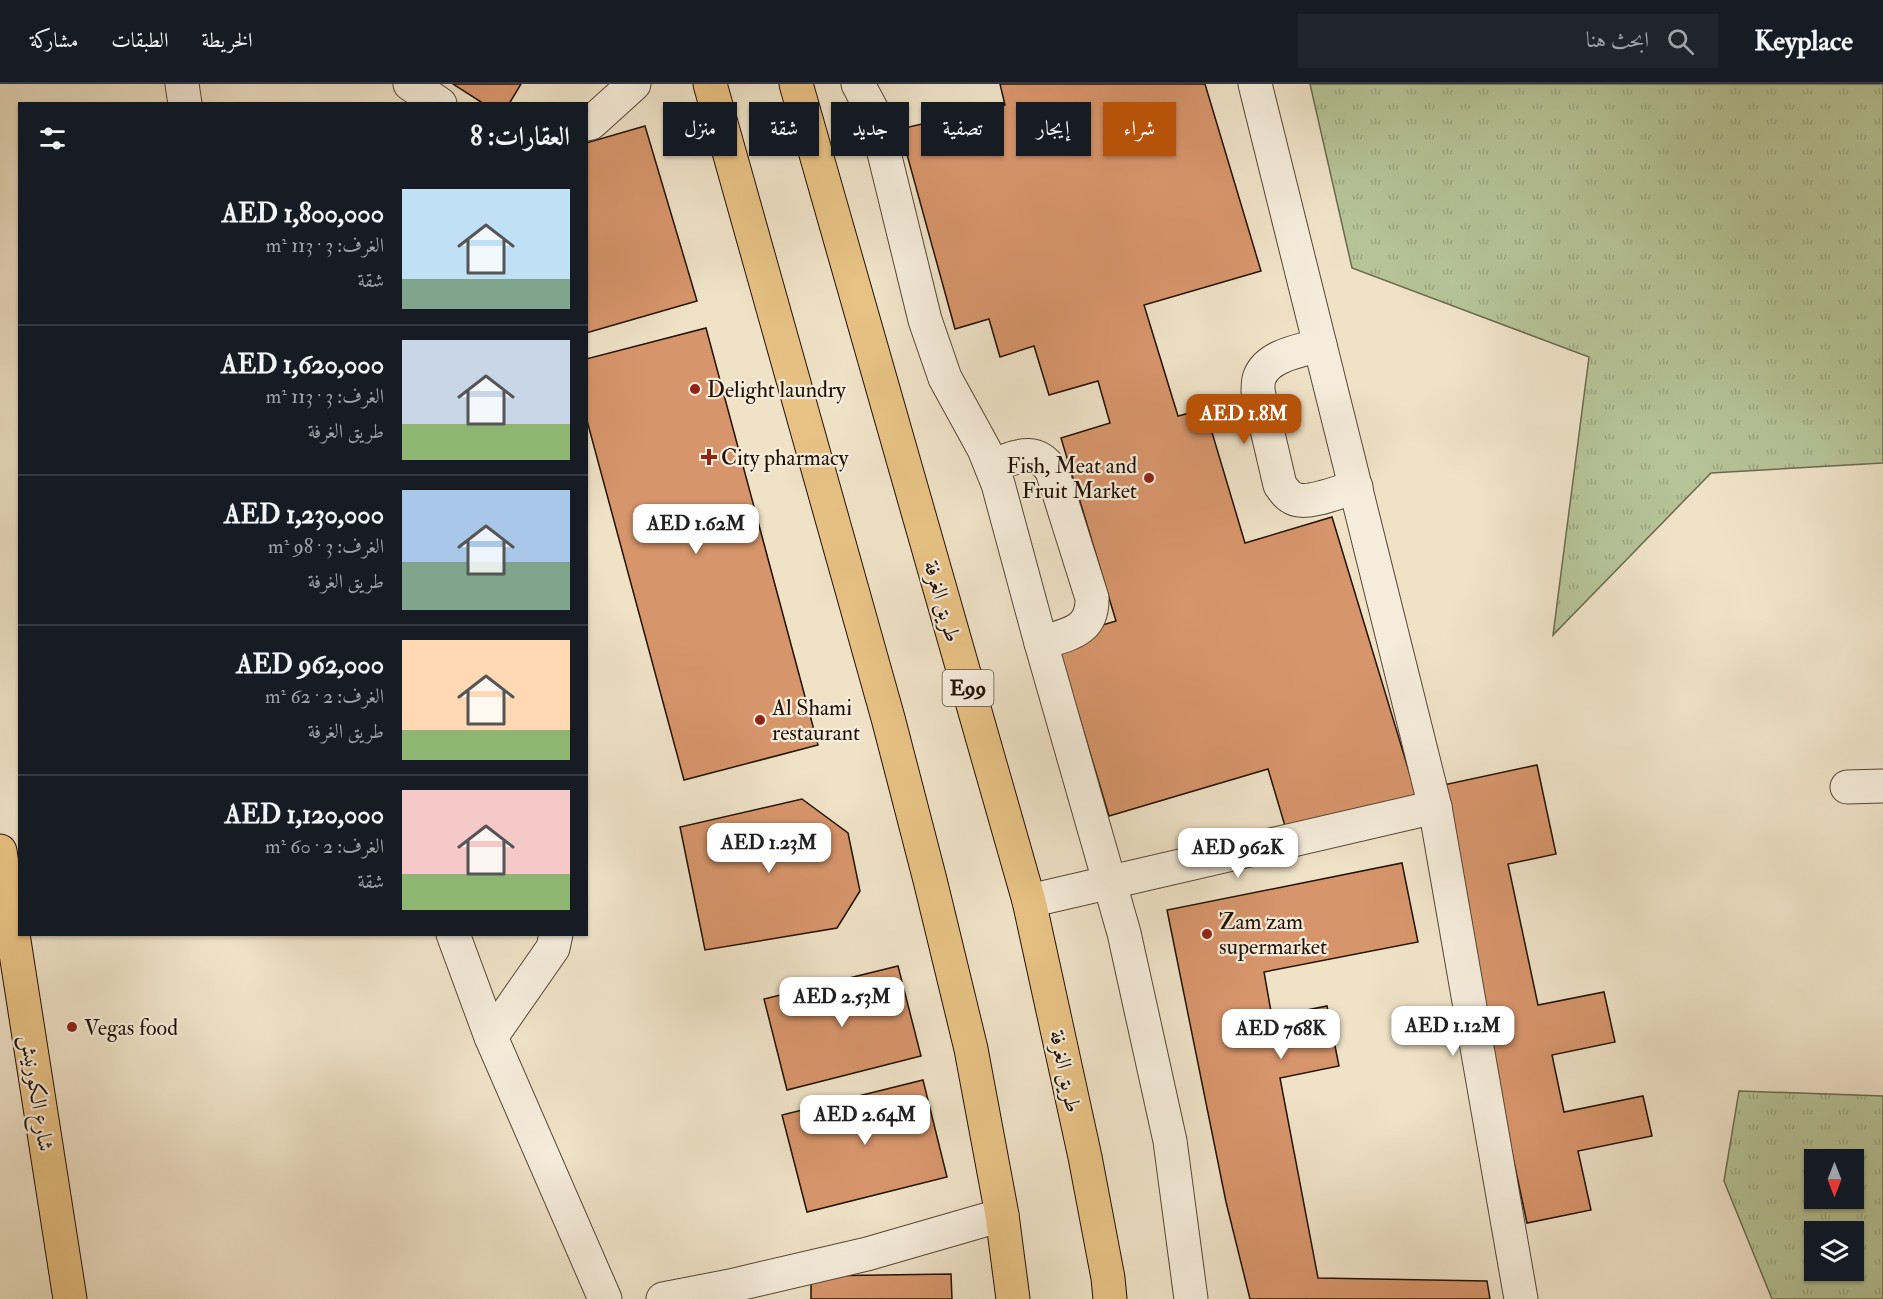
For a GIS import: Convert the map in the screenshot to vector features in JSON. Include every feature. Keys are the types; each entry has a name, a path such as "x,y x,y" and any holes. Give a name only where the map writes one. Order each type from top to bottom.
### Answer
{"highway":[{"path":"710,84 906,788 971,1049 1002,1215 1013,1299"},
{"name":"طريق الغرفة","path":"796,84 1029,900 1084,1157 1108,1278 1110,1299"},
{"name":"شارع الكورنيش","path":"0,851 72,1297"}],"street":[{"path":"182,84 185,102"},
{"path":"410,84 437,102"},
{"path":"588,124 633,84"},
{"path":"859,84 875,116 934,350 959,406 984,449 998,484 1108,883 1124,933 1170,1142 1191,1299"},
{"path":"1255,84 1436,807 1521,1299"},
{"path":"1320,345 1278,358 1267,366 1259,377 1258,391 1280,485 1287,495 1299,500 1312,500 1356,487"},
{"path":"991,466 1022,456 1034,455 1046,461 1052,471 1092,598 1092,609 1088,620 1080,629 1041,643"},
{"path":"1846,787 1883,786"},
{"path":"1029,900 1436,807"},
{"path":"454,936 491,1037 605,1299"},
{"path":"491,1037 553,948 556,936"},
{"path":"663,1299 867,1254 1002,1215"}],"green space":[{"path":"1310,84 1883,84 1883,463 1711,473 1553,635 1589,357 1352,268"},
{"path":"1739,1091 1883,1096 1883,1299 1772,1299 1724,1181"}],"building":[{"path":"453,84 521,84 510,102 481,102"},
{"name":"Fish, Meat and Fruit Market","path":"1000,84 1205,84 1261,271 1144,305 1178,416 1205,409 1245,543 1332,517 1417,798 1288,836 1268,769 1109,816 1056,639 1116,621 1061,438 1110,423 1098,381 1049,395 1034,346 1000,357 989,319 955,329 907,156 909,127 921,124 921,156 1004,156 1005,105"},
{"path":"645,126 697,301 588,332 588,142"},
{"path":"706,328 818,745 684,780 588,424 588,358"},
{"path":"1537,765 1556,854 1508,864 1538,1005 1604,992 1615,1042 1552,1055 1564,1112 1643,1096 1652,1136 1578,1151 1591,1210 1527,1223 1434,787"},
{"path":"802,799 848,833 860,891 837,928 705,950 680,827"},
{"path":"1402,863 1418,942 1264,972 1272,1017 1327,1006 1339,1066 1280,1078 1318,1278 1487,1281 1490,1299 1250,1299 1226,1202 1167,910"},
{"path":"898,966 921,1056 787,1090 764,999"},
{"path":"923,1080 947,1177 807,1212 782,1115"},
{"path":"951,1274 952,1299 811,1299 811,1276"}],"place":[{"name":"Delight laundry","path":"695,389"},
{"name":"City pharmacy","path":"709,457"},
{"name":"Fish, Meat and Fruit Market","path":"1149,478"},
{"name":"Al Shami restaurant","path":"760,720"},
{"name":"Zam zam supermarket","path":"1207,934"},
{"name":"Vegas food","path":"72,1027"}]}
